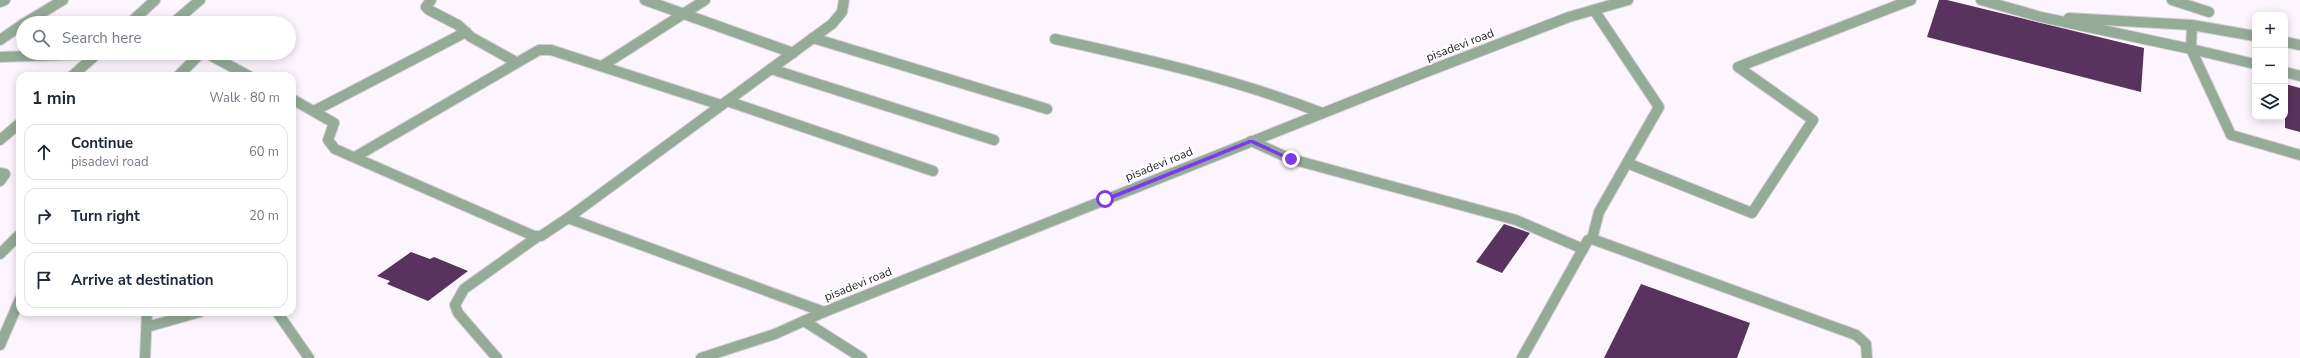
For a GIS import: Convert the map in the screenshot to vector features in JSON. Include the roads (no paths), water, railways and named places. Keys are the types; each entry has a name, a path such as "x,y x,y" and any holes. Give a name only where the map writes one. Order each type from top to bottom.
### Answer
{"street":[{"path":"0,2 5,0"},
{"path":"37,16 63,0"},
{"path":"138,16 155,0"},
{"path":"181,16 200,0"},
{"path":"431,0 426,7 429,10 458,24 471,37 516,62"},
{"path":"644,0 793,53"},
{"path":"602,66 705,0"},
{"path":"497,358 458,313 455,305 464,289 537,236 568,218 832,24 842,12 844,0"},
{"name":"pisadevi road","path":"701,358 775,334 824,312 1251,141 1562,20 1628,0"},
{"path":"1627,163 1752,213 1813,120 1738,67 1911,0"},
{"path":"1981,0 2041,17 2252,63"},
{"path":"2172,0 2209,12"},
{"path":"1592,239 1598,212 1659,108 1594,10"},
{"path":"2041,17 2192,25 2252,35"},
{"path":"2192,25 2191,49 2231,135 2300,155"},
{"path":"0,40 16,29"},
{"path":"314,111 466,32"},
{"path":"813,38 1047,109"},
{"path":"1055,39 1136,57 1289,100 1322,113"},
{"path":"2288,43 2300,45"},
{"path":"355,157 516,62 539,50 551,50 724,103 933,171"},
{"path":"0,58 16,57"},
{"path":"77,72 90,60"},
{"path":"182,72 194,60"},
{"path":"219,60 242,72"},
{"path":"771,69 994,140"},
{"path":"2288,73 2300,76"},
{"path":"296,101 334,123 328,140 331,146 537,236"},
{"path":"0,140 16,126"},
{"path":"1251,141 1297,161 1516,220 1583,249"},
{"path":"0,173 4,174 0,181"},
{"path":"568,218 824,312"},
{"path":"0,254 16,238"},
{"path":"1522,358 1588,240 1592,239 1856,335 1866,344 1867,358"},
{"path":"0,345 16,309"},
{"path":"145,358 147,316"},
{"path":"147,327 186,316"},
{"path":"280,316 309,358"},
{"path":"804,321 862,358"}]}
